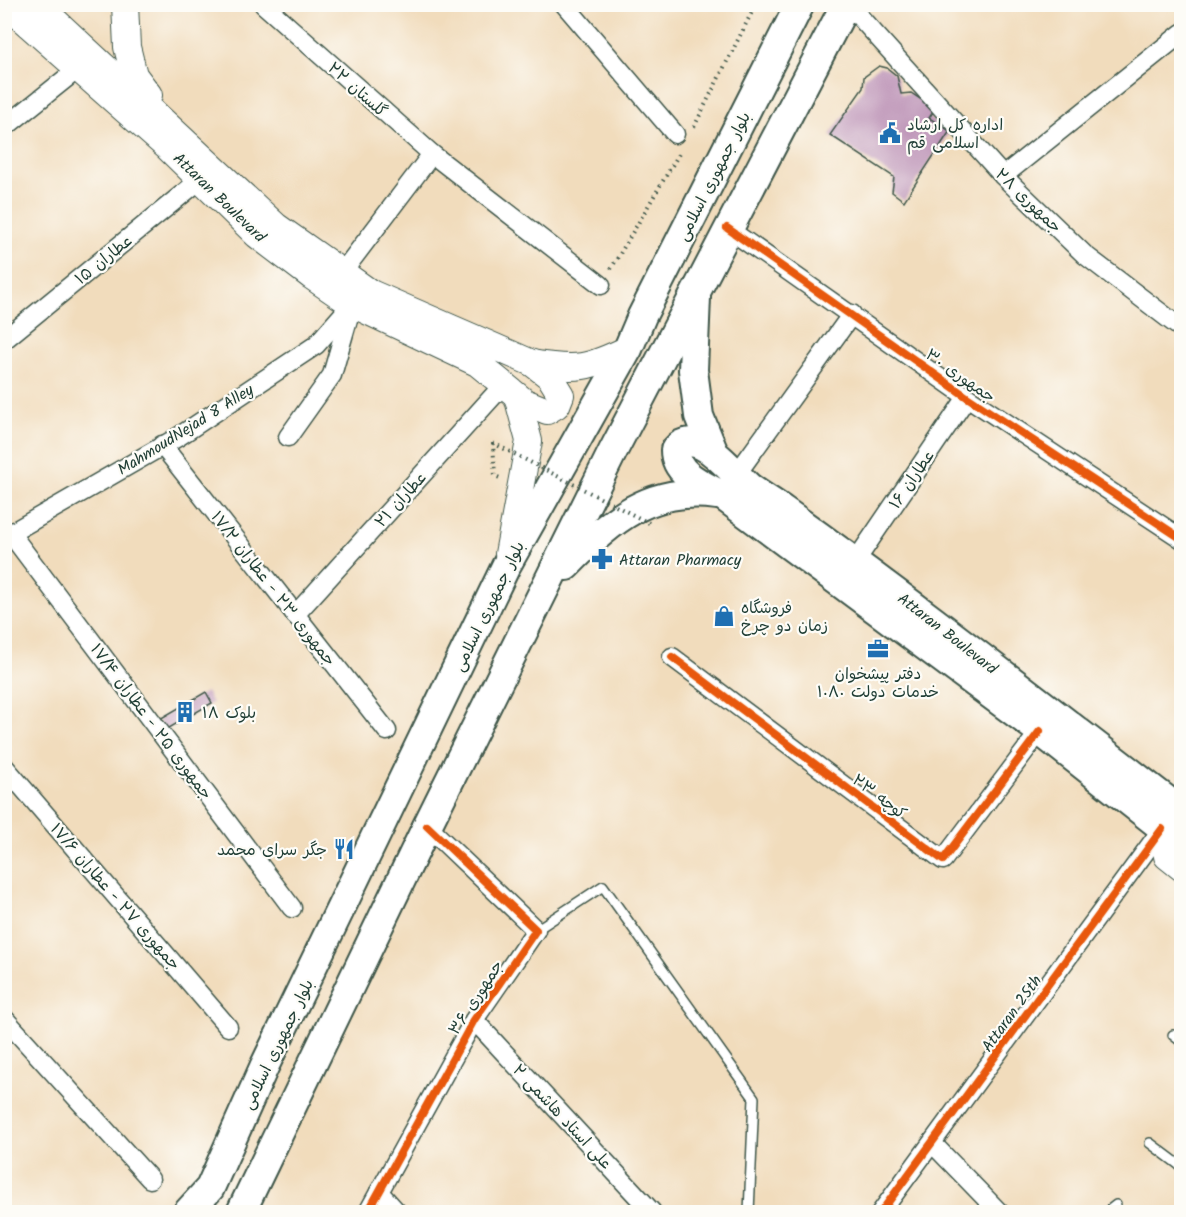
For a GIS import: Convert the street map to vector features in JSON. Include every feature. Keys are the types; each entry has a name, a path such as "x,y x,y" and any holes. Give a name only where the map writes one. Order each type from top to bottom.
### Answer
{"main road":[{"name":"Attaran Boulevard","path":"5,4 42,18 178,134 276,226 341,274 371,293 532,363 550,377 558,387 561,395 557,405 547,411 535,408 477,363 352,304 256,235 201,179 79,68 42,18"},
{"path":"125,4 127,47 134,75 178,134"},
{"name":"بلوار جمهوری اسلامی","path":"188,1212 204,1200 265,1065 506,566 622,359 800,4"},
{"path":"241,1211 427,826 647,383 847,4"},
{"path":"697,285 693,370 699,416 714,453"},
{"path":"532,363 579,369 622,359"},
{"path":"622,359 610,395 618,407 627,404 647,383"},
{"path":"506,566 523,487 529,441 511,390"},
{"path":"714,453 697,443 688,442 680,444 675,450 679,466 685,473 730,485"},
{"name":"Attaran Boulevard","path":"714,453 730,485 1040,731 1175,828"},
{"name":"Attaran Boulevard","path":"730,485 749,487 855,562 1175,828"},
{"path":"546,587 596,534 632,510 678,493 730,485"},
{"path":"1175,828 1167,856 1182,868"}],"street":[{"name":"گلستان ۲۲","path":"263,4 432,154 601,285"},
{"name":"جمهوری ۲۸","path":"847,4 1003,176 1085,255 1180,323"},
{"path":"569,11 675,134"},
{"path":"1003,176 1182,33"},
{"path":"4,128 79,68"},
{"path":"341,274 432,154"},
{"name":"عطاران ۱۵","path":"4,340 201,179"},
{"name":"جمهوری ۳۰","path":"728,228 967,397 1182,539"},
{"path":"288,437 332,375 352,304"},
{"name":"MahmoudNejad 8 Alley","path":"8,535 162,445 316,345 352,304"},
{"path":"730,485 852,314"},
{"name":"عطاران ۲۱","path":"295,615 511,390"},
{"name":"عطاران ۱۶","path":"855,562 967,397"},
{"name":"جمهوری ۲۳ - عطاران ۱۷/۲","path":"162,445 387,731"},
{"name":"جمهوری ۲۵ - عطاران ۱۷/۴","path":"8,535 292,908"},
{"name":"کوچه ۲۳","path":"672,657 943,860 1040,731"},
{"name":"جمهوری ۲۷ - عطاران ۱۷/۶","path":"4,766 228,1027"},
{"path":"427,826 536,930"},
{"name":"Attaran 25th","path":"881,1212 1175,828"},
{"name":"جمهوری ۳۶","path":"368,1212 474,1020 536,930"},
{"path":"4,1018 150,1179"},
{"name":"علی استاد هاشمی ۲","path":"474,1020 652,1212"},
{"path":"933,1144 999,1212"},
{"path":"379,1192 397,1212"}],"lane":[{"path":"536,930 603,886 754,1098 749,1212"},
{"path":"1173,1035 1182,1042"},
{"path":"1150,1143 1182,1167"},
{"path":"1107,1212 1116,1204"}],"path":[{"path":"495,476 493,443 649,523"}],"building":[{"name":"اداره کل ارشاد اسلامی قم","path":"879,66 887,68 897,76 901,94 911,93 935,109 929,118 950,131 904,201 892,192 894,177 830,135 863,88 864,77"},
{"name":"بلوک ۱۸","path":"206,692 212,703 164,731 158,720"}],"cycle path":[{"path":"727,228 967,397 1182,539"},
{"path":"672,657 943,860 1040,731"},
{"path":"368,1212 474,1020 536,930 427,826"},
{"path":"881,1212 1162,829"}],"place":[{"name":"اداره کل ارشاد اسلامی قم","path":"890,133"},
{"name":"Attaran Pharmacy","path":"602,559"},
{"name":"فروشگاه زمان دو چرخ","path":"724,616"},
{"name":"دفتر پیشخوان خدمات دولت ۱۰۸۰","path":"878,649"},
{"name":"بلوک ۱۸","path":"185,712"},
{"name":"جگر سرای محمد","path":"344,849"}]}
